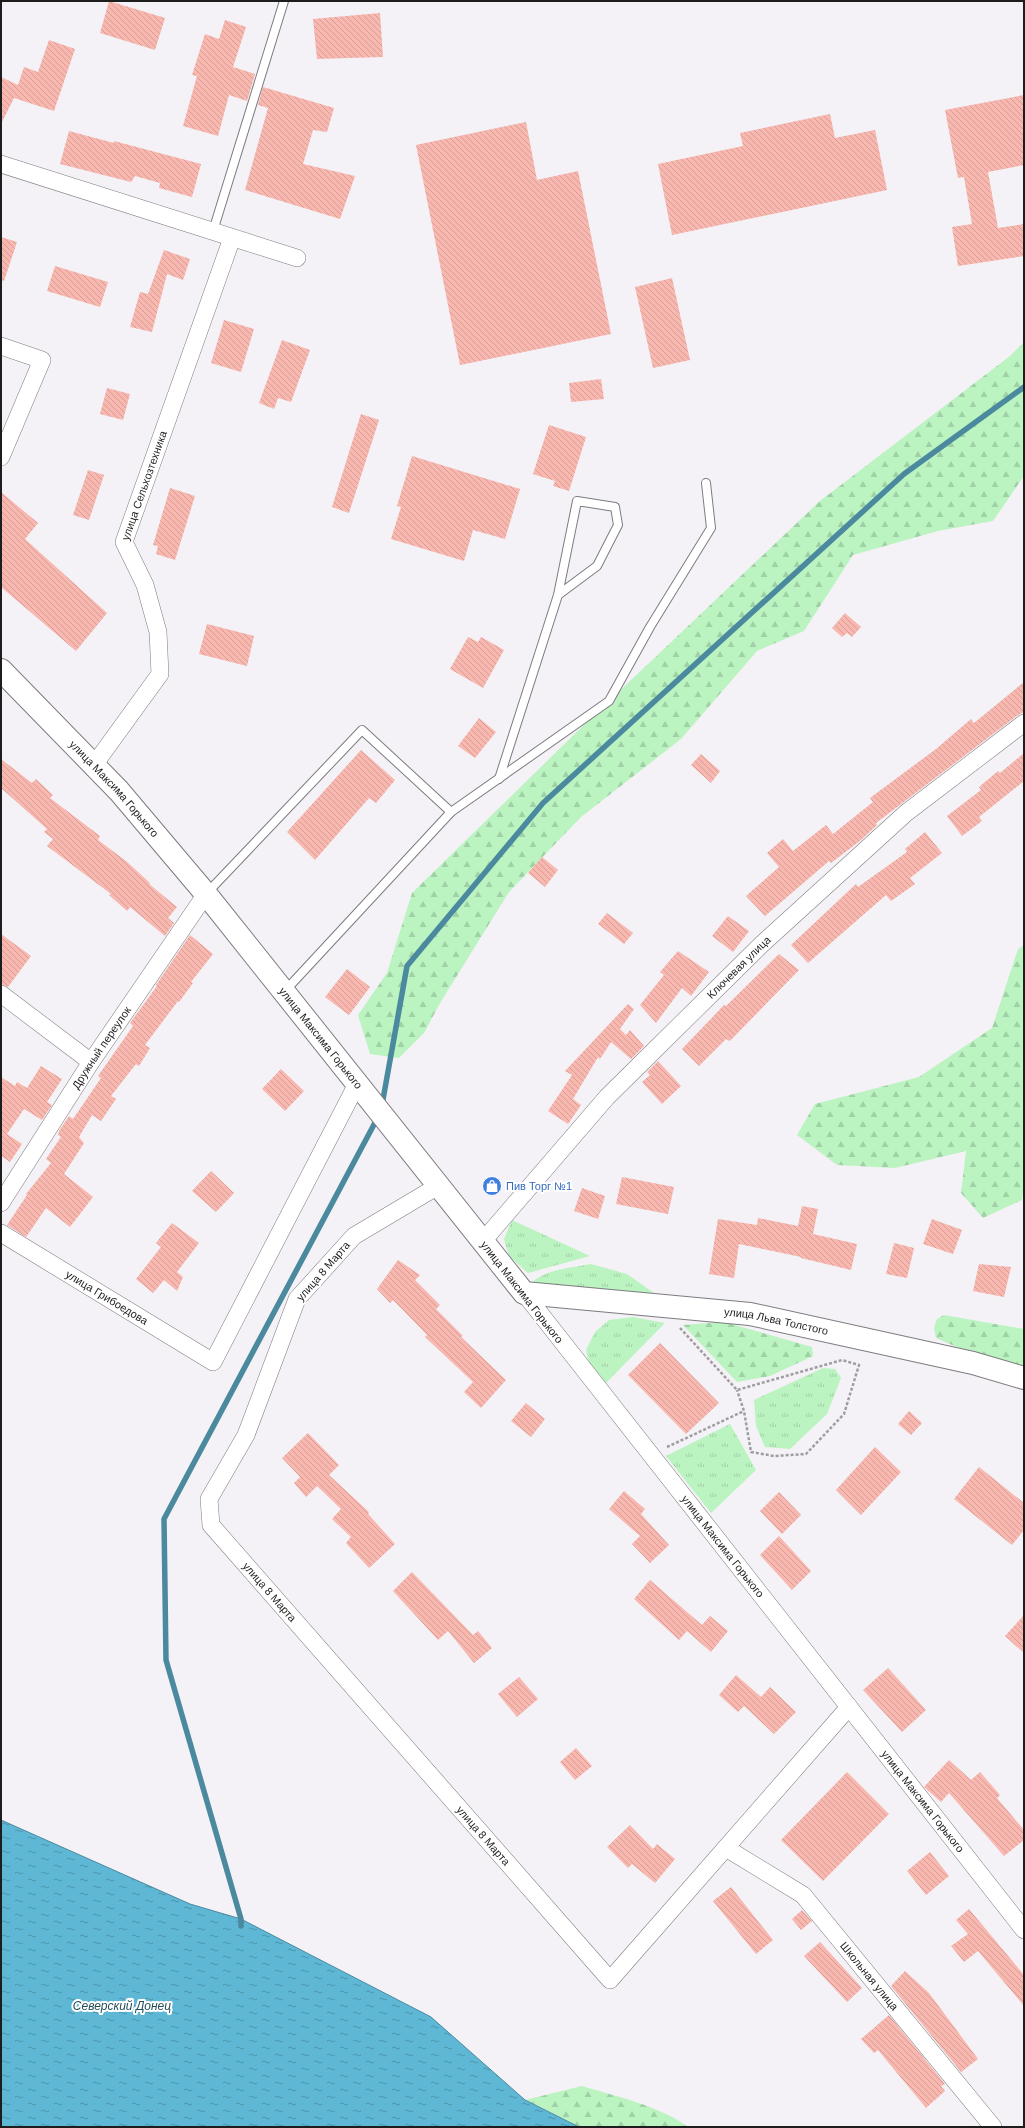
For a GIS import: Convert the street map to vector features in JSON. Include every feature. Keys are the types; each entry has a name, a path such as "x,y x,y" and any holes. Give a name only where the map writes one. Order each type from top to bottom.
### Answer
{"street":[{"path":"1,164 297,258"},
{"name":"улица Сельхозтехника","path":"94,765 160,674 158,632 145,585 124,542 232,238"},
{"path":"1,346 42,360 1,456"},
{"name":"улица Максима Горького","path":"1,670 119,791 206,894 483,1241 1024,1930"},
{"name":"Ключевая улица","path":"483,1241 608,1097 762,944 906,813 1024,724"},
{"name":"Дружный переулок","path":"1,1203 91,1062 206,894"},
{"path":"1,994 91,1062"},
{"name":"улица Грибоедова","path":"1,1234 213,1362 357,1084"},
{"name":"улица 8 Марта","path":"438,1186 354,1236 297,1298 246,1435 209,1499 211,1525 610,1980 726,1848"},
{"name":"улица Льва Толстого","path":"524,1293 750,1314 973,1363 1024,1378"},
{"path":"726,1848 849,1707"},
{"name":"Школьная улица","path":"726,1848 803,1895 993,2127"}],"lane":[{"path":"213,231 284,1"},
{"path":"284,992 451,812 499,780 609,701 650,627 711,528 706,483"},
{"path":"499,780 558,595 577,501 615,507 618,525 597,566 558,595"},
{"path":"206,894 362,730 451,812"}],"path":[{"path":"660,1306 737,1390 744,1411 751,1452 774,1456 806,1454 844,1414 859,1365 842,1360 737,1390"},
{"path":"651,1455 744,1411"}],"green space":[{"path":"1024,342 1024,476 993,521 938,531 853,555 804,631 757,651 681,739 581,817 509,892 440,1003 424,1033 399,1058 370,1054 358,1015 387,973 412,893 589,720 820,501 1010,356"},
{"path":"1024,945 1024,1185 1022,1200 983,1218 961,1193 966,1151 895,1168 837,1165 797,1135 815,1104 919,1077 992,1028 1018,949"},
{"path":"512,1220 590,1256 528,1273 509,1256 504,1239"},
{"path":"591,1264 627,1274 654,1293 528,1287 541,1276 548,1273 566,1268"},
{"path":"944,1315 1024,1329 1024,1368 959,1348 936,1338 934,1328 937,1319"},
{"path":"633,1317 665,1323 606,1383 590,1368 586,1350 595,1332 609,1320"},
{"path":"724,1322 812,1347 813,1356 770,1376 737,1382 683,1325"},
{"path":"823,1368 835,1369 841,1378 827,1414 790,1449 765,1447 756,1426 754,1400"},
{"path":"730,1424 756,1470 711,1513 666,1456"},
{"path":"582,2086 651,2107 688,2127 579,2127 525,2100"}],"water":[{"name":"Северский Донец","path":"1,1820 190,1904 241,1919 431,2017 525,2100 579,2127 1,2127"}],"building":[{"path":"109,1 165,18 155,50 100,33"},
{"path":"380,13 383,57 317,59 313,19"},
{"path":"225,20 246,27 233,67 255,74 247,101 229,95 218,136 183,126 197,76 192,75 205,34 219,39"},
{"path":"49,40 75,49 54,111 14,98 1,124 1,77 18,85 24,67 38,72"},
{"path":"263,87 334,108 327,132 313,130 303,164 355,176 340,219 245,190 268,108 258,105"},
{"path":"1024,95 1024,165 988,172 998,228 1024,224 1024,256 958,266 952,227 972,224 964,177 958,178 945,110"},
{"path":"830,114 835,138 875,130 887,190 672,235 658,164 743,146 740,133"},
{"path":"526,122 537,180 578,171 611,334 460,365 416,145"},
{"path":"69,131 114,143 114,141 201,164 192,197 159,188 160,183 135,176 131,182 60,164"},
{"path":"1,237 17,242 4,281 1,280"},
{"path":"164,250 190,259 183,280 167,274 152,332 130,327 140,292 148,294"},
{"path":"55,266 108,282 100,307 47,291"},
{"path":"672,278 690,360 653,368 635,287"},
{"path":"224,320 254,329 241,372 211,363"},
{"path":"282,340 310,350 291,402 278,398 274,409 259,403"},
{"path":"601,379 604,399 571,402 569,383"},
{"path":"107,388 130,394 123,420 100,414"},
{"path":"361,414 379,420 349,513 332,507"},
{"path":"549,425 586,437 569,491 553,486 555,481 533,474"},
{"path":"412,456 520,489 505,539 473,530 464,561 391,539 401,507 397,506"},
{"path":"88,470 104,475 89,520 73,515"},
{"path":"170,488 195,496 175,560 156,554 158,546 153,545"},
{"path":"1,492 38,523 25,539 107,613 76,651 1,587"},
{"path":"845,613 861,627 852,637 847,633 842,637 832,628"},
{"path":"207,624 254,636 247,666 199,654"},
{"path":"468,637 478,642 481,637 504,650 483,688 450,669"},
{"path":"1024,682 1024,712 876,823 877,825 861,840 831,863 829,861 765,916 746,896 779,867 767,853 783,839 793,851 826,825 833,834 873,802 870,798 936,749 971,719 974,723"},
{"path":"479,718 496,732 475,758 458,746"},
{"path":"361,750 395,780 376,803 369,798 315,860 287,832"},
{"path":"1024,753 1024,781 979,817 982,821 962,836 947,816 981,790 979,787 998,771 1000,773"},
{"path":"701,754 720,771 711,783 691,765"},
{"path":"1,759 32,783 36,779 53,795 50,798 100,836 98,840 126,861 150,883 149,884 177,907 168,918 174,923 165,936 130,907 127,911 109,895 111,894 47,846 53,839 44,832 47,829 1,788"},
{"path":"925,832 942,853 910,878 915,884 891,901 886,895 808,963 791,945 856,884 858,887 907,852 905,849"},
{"path":"542,857 558,870 545,887 528,873"},
{"path":"607,913 633,933 624,944 598,924"},
{"path":"728,916 749,931 733,952 712,936"},
{"path":"1,934 31,956 8,987 1,984"},
{"path":"190,935 213,954 191,982 193,983 179,1002 178,1001 145,1045 150,1048 139,1066 136,1064 111,1096 116,1099 101,1121 92,1115 79,1137 84,1143 64,1174 93,1197 70,1227 46,1208 26,1237 7,1225 27,1195 26,1194 51,1163 46,1159 61,1137 58,1135 59,1131 69,1116 73,1119 101,1078 98,1076 133,1026 130,1023 157,986 156,985"},
{"path":"678,951 709,972 691,996 682,988 656,1023 640,1005 664,975 660,972"},
{"path":"779,954 799,970 730,1041 726,1039 699,1066 682,1049 724,1005 726,1006"},
{"path":"347,969 370,987 349,1015 325,997"},
{"path":"628,1004 634,1009 620,1029 626,1035 630,1030 644,1046 631,1059 611,1042 600,1059 598,1057 573,1099 581,1105 568,1124 548,1111 572,1075 565,1071"},
{"path":"658,1061 681,1086 662,1104 642,1082 650,1075 647,1072"},
{"path":"41,1066 62,1079 47,1102 52,1105 42,1120 24,1109 7,1134 22,1144 10,1162 1,1156 1,1077 15,1086 17,1082 27,1088"},
{"path":"281,1069 304,1091 285,1111 262,1089"},
{"path":"211,1171 234,1193 216,1212 192,1191"},
{"path":"622,1177 674,1187 668,1214 616,1204"},
{"path":"582,1188 605,1196 598,1219 574,1211"},
{"path":"802,1206 818,1209 813,1234 857,1244 851,1270 801,1257 739,1244 734,1278 709,1274 718,1219 757,1225 758,1218 798,1226"},
{"path":"932,1219 962,1230 953,1254 923,1244"},
{"path":"172,1223 199,1243 177,1272 183,1277 177,1291 164,1280 153,1293 136,1279 161,1247 156,1243"},
{"path":"894,1243 914,1248 907,1278 886,1274"},
{"path":"398,1260 420,1275 415,1280 440,1305 436,1309 463,1336 461,1337 506,1380 481,1408 464,1392 473,1382 425,1337 427,1335 393,1300 390,1303 377,1289"},
{"path":"979,1264 1011,1267 1004,1297 973,1291"},
{"path":"660,1343 719,1403 686,1434 628,1375"},
{"path":"526,1403 545,1419 531,1437 511,1421"},
{"path":"909,1411 922,1423 911,1435 898,1424"},
{"path":"308,1433 339,1465 329,1475 369,1512 368,1514 395,1544 369,1568 346,1543 351,1537 332,1519 341,1509 317,1486 306,1497 294,1483 300,1477 282,1458"},
{"path":"875,1447 901,1472 861,1515 836,1490"},
{"path":"979,1467 1024,1503 1024,1530 1012,1545 954,1499"},
{"path":"624,1491 645,1509 641,1514 669,1545 650,1563 632,1544 640,1536 609,1509"},
{"path":"779,1492 801,1515 782,1534 760,1511"},
{"path":"779,1536 811,1571 792,1590 760,1555"},
{"path":"412,1572 473,1635 478,1631 492,1648 474,1663 448,1631 438,1640 393,1591"},
{"path":"650,1580 702,1625 710,1616 728,1631 711,1652 687,1631 679,1640 634,1599"},
{"path":"1024,1615 1024,1653 1005,1636"},
{"path":"888,1668 926,1710 902,1732 863,1690"},
{"path":"736,1675 761,1697 770,1687 796,1712 774,1734 744,1706 738,1712 719,1695"},
{"path":"519,1677 538,1699 517,1717 498,1694"},
{"path":"576,1748 592,1766 575,1780 560,1762"},
{"path":"949,1760 971,1780 980,1772 1000,1795 997,1798 1024,1830 1024,1840 1004,1856 949,1793 941,1802 924,1787"},
{"path":"847,1772 889,1814 823,1881 781,1840"},
{"path":"630,1825 653,1849 657,1844 675,1859 655,1883 632,1864 628,1868 607,1847"},
{"path":"930,1852 949,1876 926,1895 907,1871"},
{"path":"731,1887 773,1940 756,1954 713,1901"},
{"path":"969,1909 1024,1975 1024,2006 978,1951 964,1962 951,1946 968,1934 956,1920"},
{"path":"802,1910 812,1921 801,1930 792,1919"},
{"path":"820,1942 862,1988 847,2002 804,1956"},
{"path":"905,1971 929,1993 978,2059 961,2072 891,1986"},
{"path":"889,2015 945,2084 941,2086 945,2091 926,2108 878,2050 874,2053 861,2039"}],"waterway":[{"path":"382,1105 407,966 543,803 904,474 1024,387"},
{"path":"241,1926 241,1919 166,1660 164,1519 378,1117"}],"place":[{"name":"Пив Торг №1","path":"492,1186"}]}
